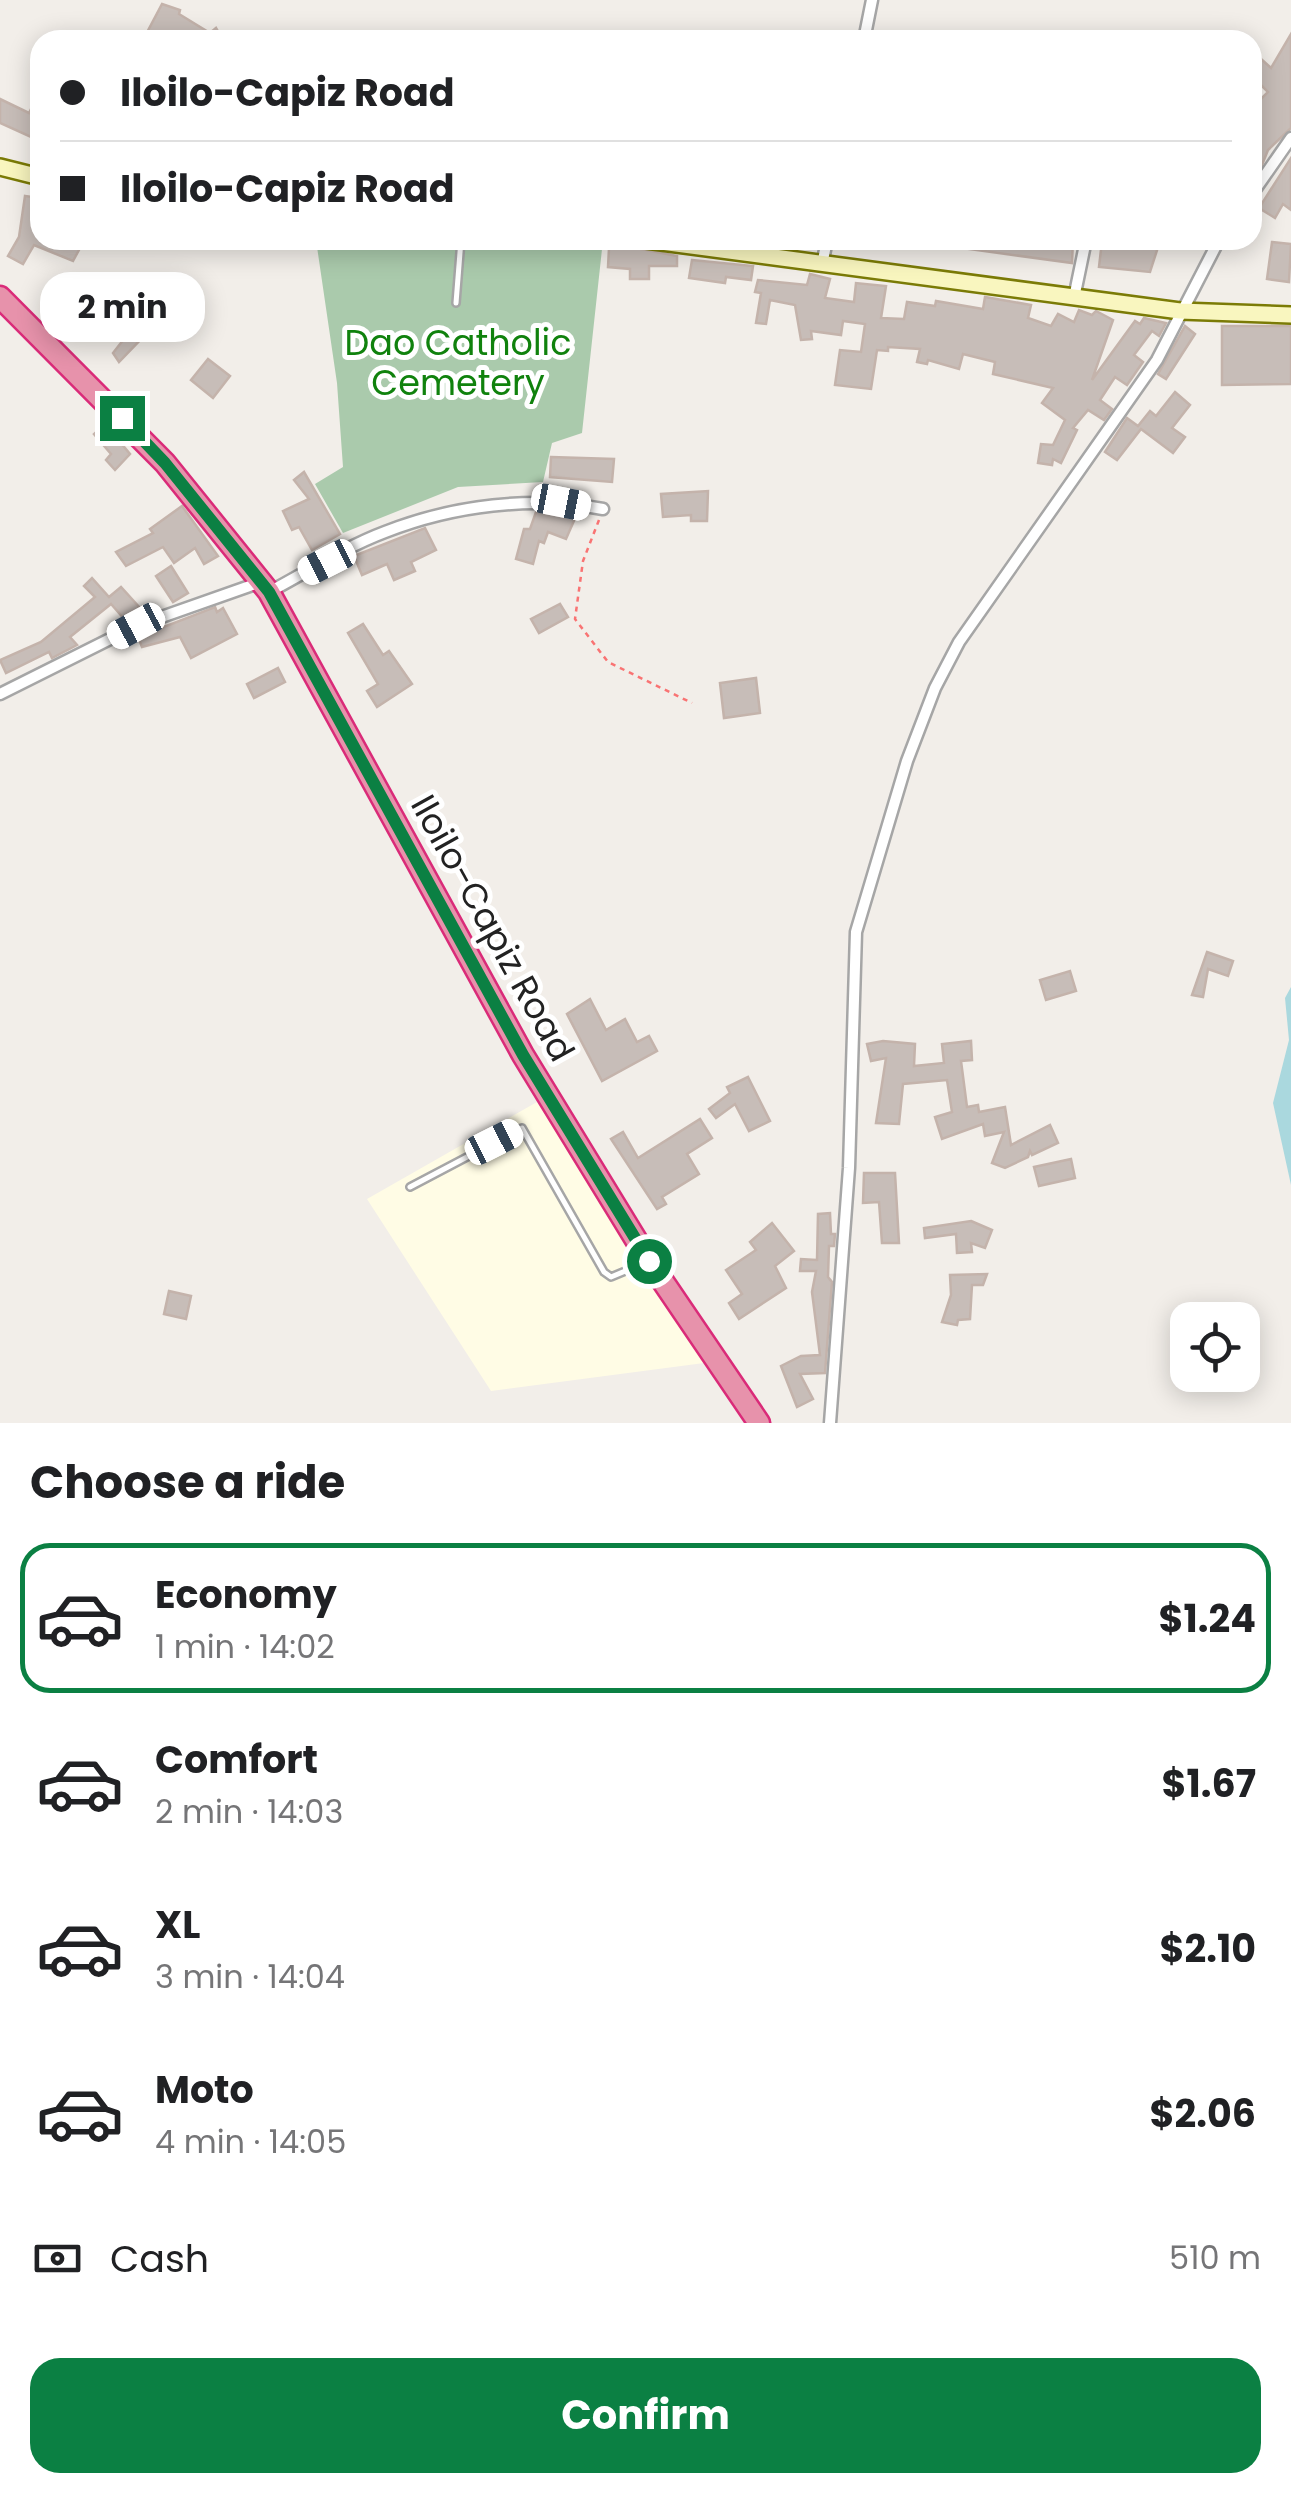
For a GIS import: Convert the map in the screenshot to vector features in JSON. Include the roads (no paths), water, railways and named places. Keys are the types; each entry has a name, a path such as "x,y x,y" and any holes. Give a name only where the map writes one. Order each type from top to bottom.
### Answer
{"highway":[{"name":"Iloilo-Capiz Road","path":"0,298 165,463 266,587 523,1055 649,1261 759,1423"}],"street":[{"path":"866,30 872,0"},
{"path":"1262,180 1291,138"},
{"path":"0,167 30,174"},
{"path":"716,250 1180,311 1291,315"},
{"path":"822,265 824,250"},
{"path":"1074,298 1084,250"},
{"path":"830,1423 849,1168 856,932 907,761 934,688 959,642 1157,360 1214,250"},
{"path":"0,694 136,626 266,587 384,532 484,506 561,502 603,510"}],"lane":[{"path":"456,303 461,250"},
{"path":"410,1186 522,1128 604,1272 611,1276 649,1261"}],"water":[{"path":"1291,987 1291,1185 1273,1103 1289,1040 1285,998"}],"park label":[{"name":"Dao Catholic Cemetery","path":"458,362"}]}
